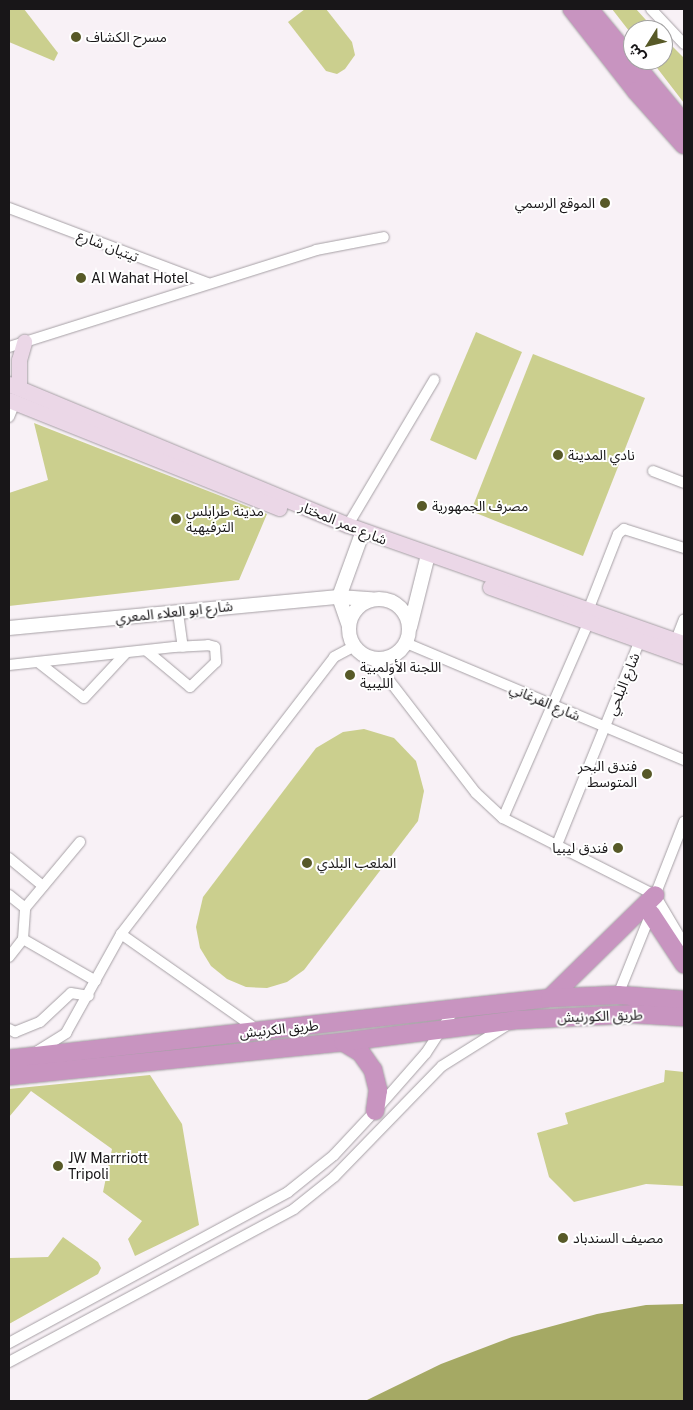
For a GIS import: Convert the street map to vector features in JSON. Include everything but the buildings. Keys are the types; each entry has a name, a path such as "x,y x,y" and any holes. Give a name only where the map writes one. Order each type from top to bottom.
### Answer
{"highway":[{"path":"572,9 636,91 684,146"},
{"path":"590,9 684,124"},
{"path":"550,998 655,895"},
{"path":"651,914 684,964"},
{"name":"طريق الكورنيش","path":"550,998 618,995 684,1000"},
{"name":"طريق الكرنيش","path":"9,1059 550,998"},
{"name":"طريق الكورنيش","path":"516,1020 634,1014 684,1017"},
{"name":"طريق الكرنيش","path":"9,1076 343,1042 516,1020"},
{"path":"343,1042 361,1053 373,1070 378,1090 375,1111"}],"main road":[{"path":"13,393 24,342"},
{"name":"شارع عمر المختار","path":"13,393 348,526 362,536"},
{"name":"شارع عمر المختار","path":"13,393 362,536 589,615 680,642"},
{"name":"شارع عمر المختار","path":"589,615 640,640 684,656"}],"street":[{"path":"651,9 684,44"},
{"name":"تيتيان شارع","path":"9,208 207,283"},
{"path":"9,347 316,250 384,237"},
{"path":"348,526 434,380"},
{"path":"9,417 13,393"},
{"path":"653,471 684,483"},
{"path":"503,818 553,707 618,534 624,529 684,548"},
{"path":"362,536 339,597 355,646 372,658 476,793 503,818 556,847 655,895 684,944"},
{"path":"372,658 388,657 407,637 427,560"},
{"name":"شارع ابو العلاء المعري","path":"9,628 339,597 371,599"},
{"path":"349,626 356,609 371,599 380,598 398,605 408,621 407,637"},
{"path":"178,613 183,647"},
{"path":"680,642 684,619"},
{"name":"شارع الفرغاني","path":"407,637 553,707 684,760"},
{"name":"شارع البلحي","path":"556,847 640,640"},
{"path":"9,665 183,647 208,645 214,647 216,662 190,688 147,651"},
{"path":"28,1056 66,1033 121,934 334,657 355,646"},
{"path":"38,662 84,698 126,653"},
{"path":"618,995 651,914 655,895 684,822"},
{"path":"9,957 23,939 25,908 80,842"},
{"path":"674,848 684,852"},
{"path":"9,858 43,886"},
{"path":"9,895 25,908"},
{"path":"121,934 260,1031"},
{"path":"23,939 96,981"},
{"path":"9,1029 15,1032 40,1022 71,993 88,996"},
{"path":"9,1343 288,1192 320,1168 375,1111 444,1030 454,1010"},
{"path":"9,1362 294,1209 334,1177 442,1066 516,1020"},
{"path":"352,1134 366,1144"},
{"path":"216,1232 224,1248"}],"shaded area":[{"path":"9,9 24,9 58,53 54,61 9,42"},
{"path":"305,9 326,9 352,42 355,55 345,69 337,74 326,71 288,22"},
{"path":"612,9 636,9 646,20 623,20 623,23"},
{"path":"673,47 684,58 684,103 659,70 673,70"},
{"path":"476,332 522,352 476,460 430,440"},
{"name":"نادي المدينة","path":"533,354 645,398 583,556 471,511"},
{"path":"34,423 267,514 239,580 9,606 9,493 48,480"},
{"name":"الملعب البلدي","path":"364,729 394,738 416,761 424,791 418,821 304,970 287,982 267,988 246,987 227,979 211,966 200,948 196,927 203,897 316,748 343,732"},
{"path":"665,1070 684,1072 684,1186 646,1184 574,1202 549,1177 537,1133 568,1124 565,1113 664,1082"},
{"path":"150,1075 182,1124 199,1225 135,1256 128,1239 142,1221 103,1192 112,1149 31,1091 9,1117 9,1089"},
{"path":"63,1237 98,1262 101,1268 98,1274 9,1324 9,1258 48,1257"},
{"path":"684,1304 684,1401 365,1401 441,1364 512,1337 597,1314 646,1305"}],"place":[{"name":"مسرح الكشاف","path":"76,37"},
{"name":"الموقع الرسمي","path":"605,203"},
{"name":"Al Wahat Hotel","path":"81,278"},
{"name":"نادي المدينة","path":"558,455"},
{"name":"مصرف الجمهورية","path":"422,506"},
{"name":"مدينة طرابلس الترفيهية","path":"176,519"},
{"name":"اللجنة الأولمبية الليبية","path":"350,675"},
{"name":"فندق البحر المتوسط","path":"647,774"},
{"name":"فندق ليبيا","path":"618,848"},
{"name":"الملعب البلدي","path":"307,863"},
{"name":"JW Marrriott Tripoli","path":"58,1166"},
{"name":"مصيف السندباد","path":"563,1238"}]}
